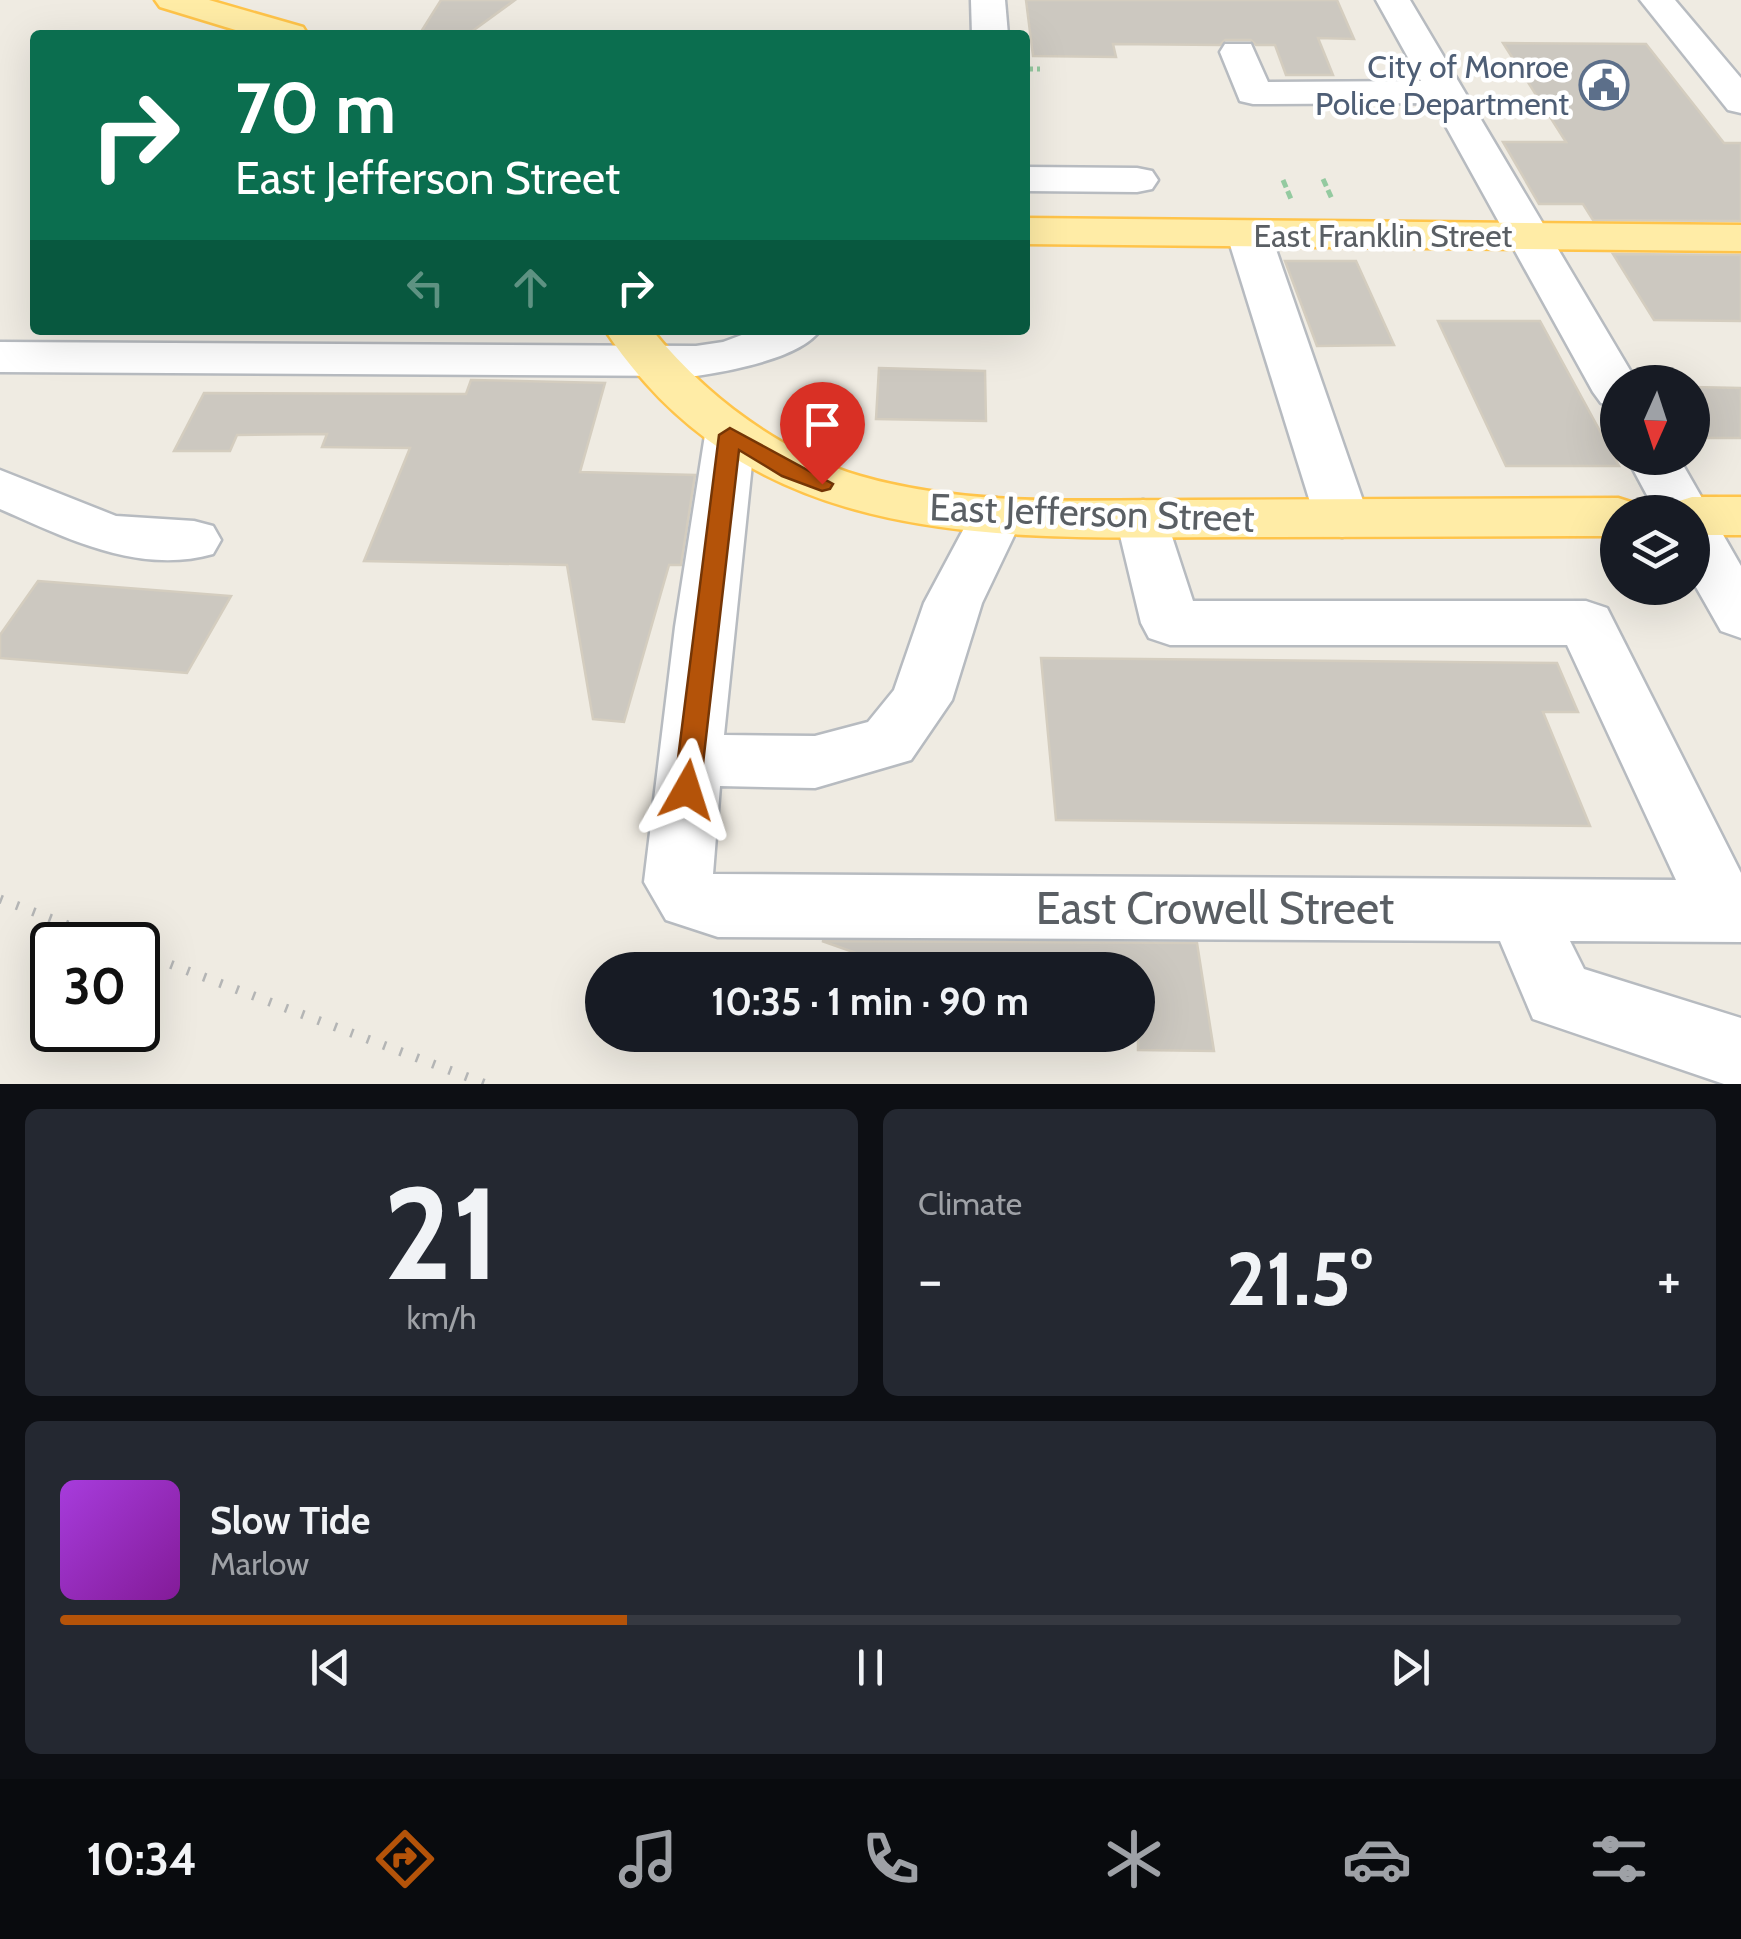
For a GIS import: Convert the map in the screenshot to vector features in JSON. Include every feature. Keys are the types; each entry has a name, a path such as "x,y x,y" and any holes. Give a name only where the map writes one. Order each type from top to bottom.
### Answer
{"main road":[{"path":"172,0 223,7 278,30"},
{"name":"East Franklin Street","path":"1030,235 1741,238"},
{"name":"East Jefferson Street","path":"642,346 730,435 790,471 854,496 946,514 1143,519 1600,517"},
{"path":"1710,516 1741,516"}],"street":[{"path":"988,0 990,30"},
{"path":"1393,0 1603,365"},
{"path":"1657,0 1726,65 1741,102"},
{"path":"1238,52 1253,93 1368,92 1438,77"},
{"path":"1340,60 1438,77"},
{"path":"1368,92 1390,134"},
{"path":"1030,179 1138,180"},
{"path":"1249,235 1342,518"},
{"path":"0,357 642,346 732,356 784,335"},
{"path":"730,435 690,760 815,762 889,742 922,700 953,603 996,517"},
{"path":"0,488 109,535 194,540"},
{"path":"1143,519 1170,623 1586,623 1733,911"},
{"path":"1710,561 1741,616"},
{"name":"East Crowell Street","path":"690,760 678,882 690,898 718,906 1733,911"},
{"path":"1521,910 1559,994 1741,1054"}],"path":[{"path":"1030,69 1040,69"},
{"path":"1283,180 1295,210"},
{"path":"1323,180 1337,210"}],"building":[{"path":"441,0 515,0 474,30 422,30"},
{"path":"1026,0 1337,0 1354,39 1318,38 1333,75 1286,75 1275,45 1256,45 1251,40 1225,40 1220,45 1113,44 1116,57 1033,56"},
{"path":"1503,43 1646,44 1724,143 1741,143 1741,221 1593,220 1583,204 1539,204 1503,142 1566,142"},
{"path":"1613,254 1741,255 1741,321 1654,320"},
{"path":"1285,261 1356,261 1394,345 1317,346"},
{"path":"1438,321 1540,321 1600,431 1600,466 1506,466"},
{"path":"879,368 985,371 986,421 876,419"},
{"path":"471,380 605,383 580,472 695,475 681,565 669,565 624,722 593,719 567,565 364,561 410,448 322,447 327,434 237,435 230,451 174,451 204,393 466,394"},
{"path":"1710,387 1741,388 1741,438 1710,438"},
{"path":"38,581 231,596 187,673 0,658 0,635"},
{"path":"1041,658 1557,663 1578,712 1543,712 1590,826 1056,820"},
{"path":"822,941 1197,943 1214,1051 1155,1050 1155,952 853,952"}],"railway":[{"path":"0,899 60,922"},
{"path":"160,960 486,1084"}],"place":[{"name":"City of Monroe Police Department","path":"1604,85"}],"route":[{"path":"687,790 730,435 790,471 822,484"}]}
